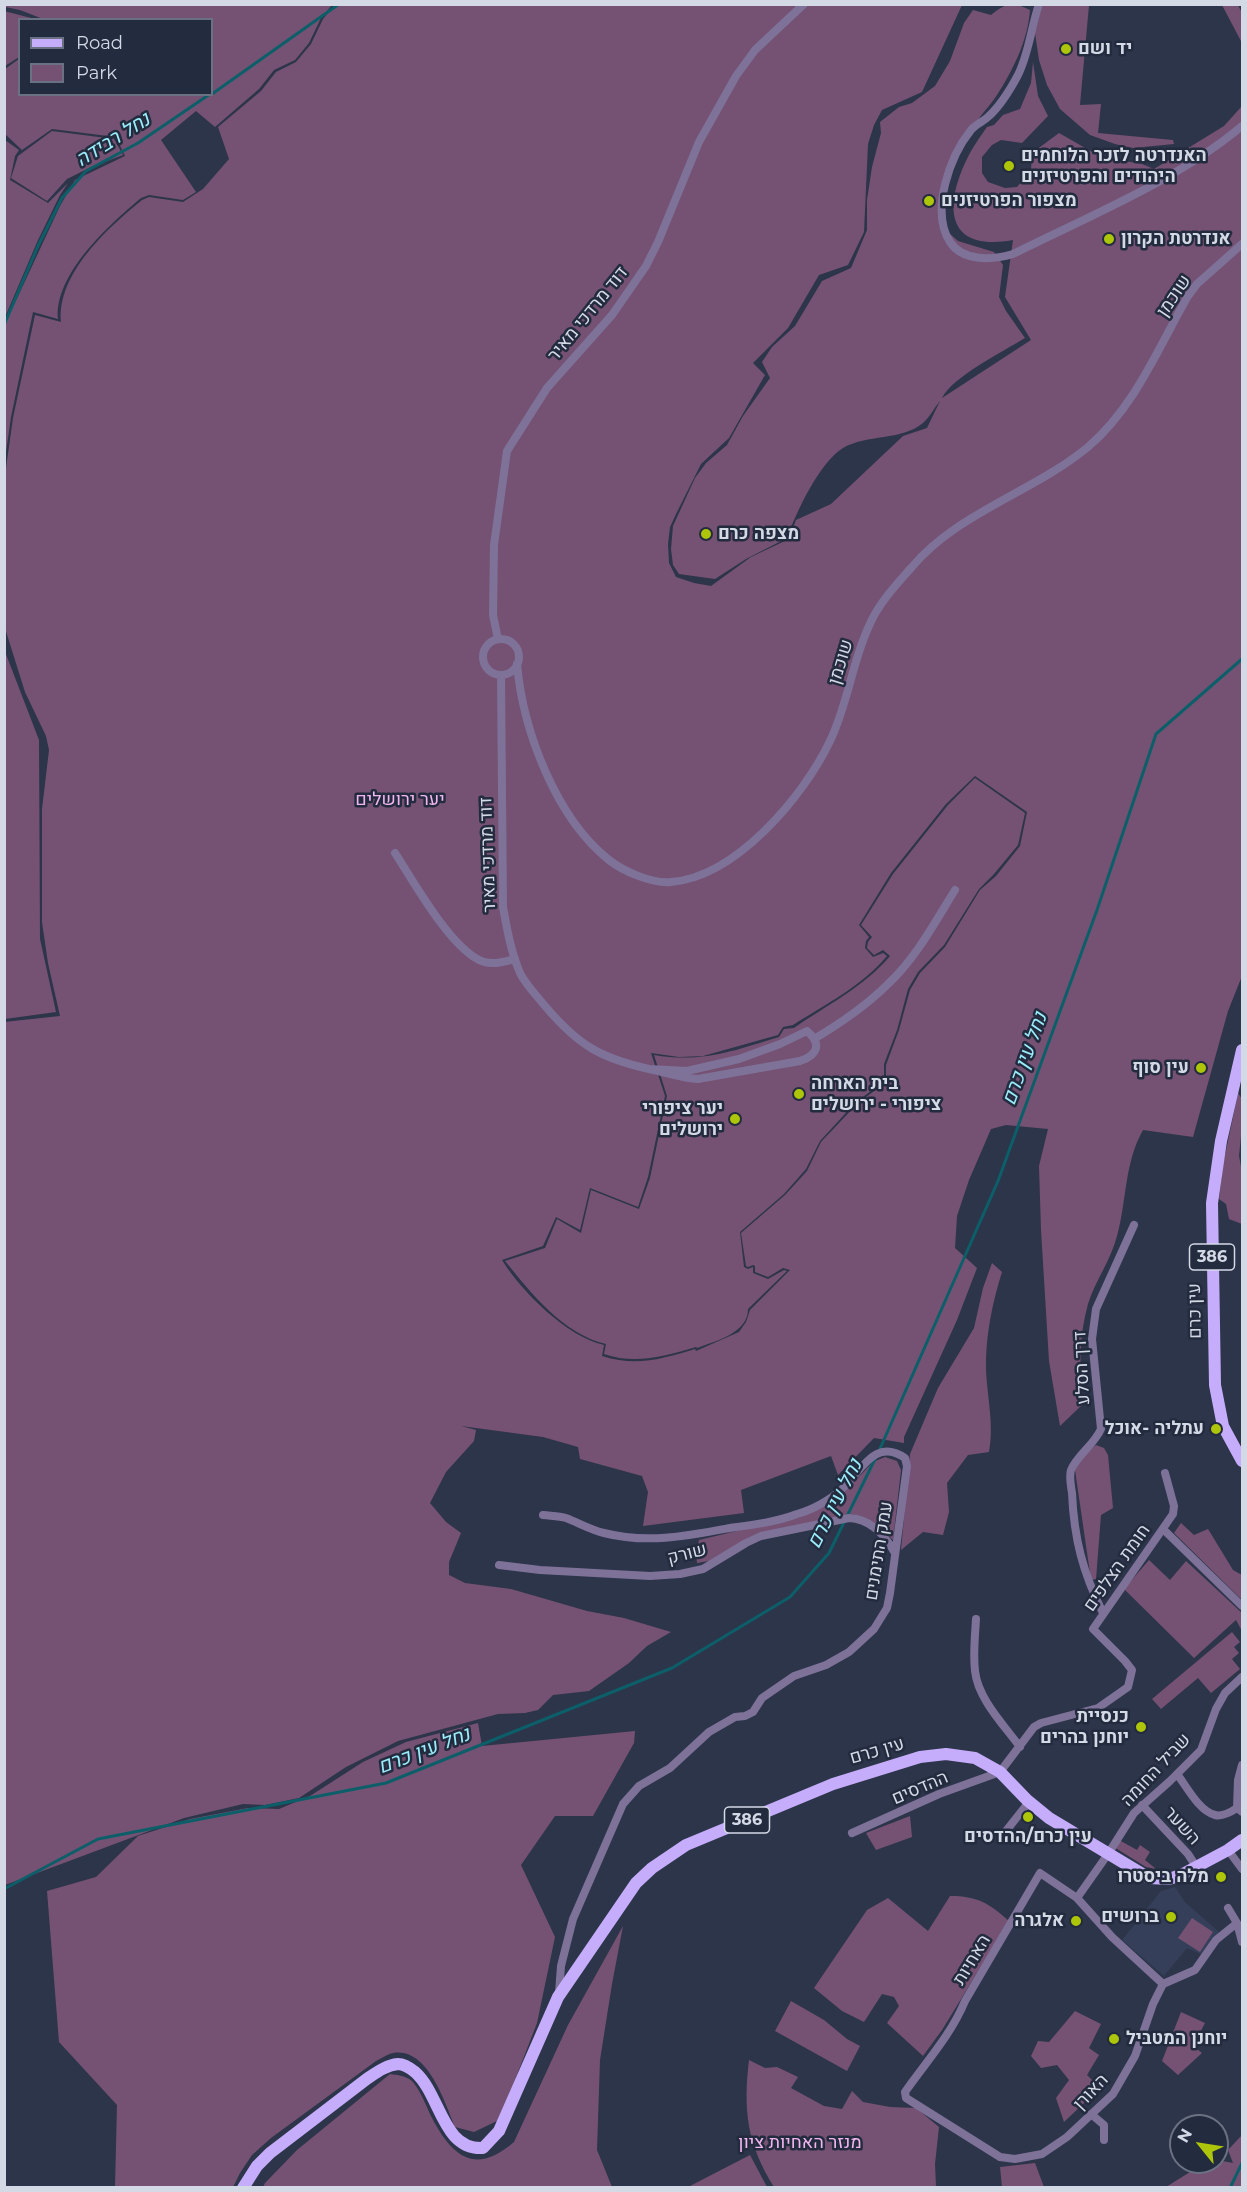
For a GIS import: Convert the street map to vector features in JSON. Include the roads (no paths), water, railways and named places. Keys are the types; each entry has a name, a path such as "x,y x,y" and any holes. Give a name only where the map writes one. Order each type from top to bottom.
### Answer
{"main road":[{"name":"עין כרם","path":"1242,1050 1221,1141 1212,1203 1215,1385 1223,1426 1242,1461"},
{"name":"עין כרם","path":"558,1997 636,1883 652,1868 686,1845 864,1772 920,1757 963,1755 975,1758 1000,1772 1029,1802 1049,1818 1140,1874 1158,1880 1169,1879 1197,1868 1228,1851 1242,1840"},
{"name":"386","path":"243,2187 257,2166 270,2153 368,2078 382,2069 398,2064 412,2070 426,2085 453,2136 467,2146 483,2148 499,2131 558,1997"}],"street":[{"name":"דוד מרדכי מאיר","path":"498,639 493,615 494,545 507,451 547,388 612,315 646,266 699,142 736,76 755,50 804,4"},
{"path":"1038,4 1030,43 1019,73 995,110 978,123 968,135 949,174 942,198 941,222 946,236 959,251 993,258 1013,254 1151,185 1214,148 1242,126"},
{"name":"שוכמן","path":"518,664 527,714 538,753 558,796 582,836 611,862 657,881 670,882 696,877 727,861 748,846 776,820 815,770 840,719 869,624 883,602 912,566 952,529 1035,484 1088,447 1131,398 1197,284 1242,244"},
{"path":"498,639 509,640 519,653 518,664 510,672 501,675 490,671 483,656 488,645 498,639"},
{"name":"דוד מרדכי מאיר","path":"501,675 503,906 515,959 521,975 534,993 569,1032 592,1050 611,1060 685,1078 698,1078 800,1061 813,1057 816,1052 814,1039 807,1031 739,1059 687,1071 649,1069"},
{"path":"395,853 457,943 479,960 495,964 515,959"},
{"path":"814,1039 849,1018 890,983 918,948 955,890"},
{"name":"דרך הסלע","path":"1103,1613 1080,1560 1073,1519 1070,1472 1101,1430 1092,1339 1096,1309 1134,1225"},
{"name":"עמק התימנים","path":"543,1515 563,1517 602,1533 638,1539 666,1539 798,1514 840,1491 870,1457 879,1452 890,1450 905,1458 907,1466 887,1608 874,1629 849,1652 826,1665 794,1676 762,1698 753,1712 735,1717 709,1732 670,1768 639,1786 623,1804 573,1919 561,1966 558,1997"},
{"name":"חומת הצלפים","path":"1000,1772 1020,1747 1024,1738 1041,1722 1098,1708 1128,1687 1132,1670 1093,1629 1173,1514 1174,1506 1165,1473"},
{"name":"שורק","path":"499,1565 551,1571 650,1576 680,1574 704,1569 760,1536 849,1518 861,1519 871,1524 889,1542 895,1553"},
{"path":"1163,1529 1242,1606"},
{"path":"976,1619 977,1683 982,1695 1020,1747"},
{"name":"שביל החומה","path":"1108,1854 1134,1813 1201,1750 1216,1709 1225,1693 1242,1677"},
{"path":"1177,1774 1205,1810 1216,1816 1224,1815 1240,1810 1238,1780 1242,1765"},
{"name":"ההדסים","path":"852,1833 939,1794 1000,1772"},
{"path":"1002,1836 1029,1802"},
{"name":"השער","path":"1142,1805 1188,1854 1197,1868"},
{"path":"1228,1851 1242,1869"},
{"path":"1077,1898 1108,1854"},
{"name":"האחיות","path":"906,2098 905,2092 935,2054 959,2016 965,2001 1040,1873 1077,1898 1112,1937 1163,1984"},
{"path":"1228,1908 1237,1923 1242,1942"},
{"path":"1163,1984 1195,1970 1216,1940 1237,1923"},
{"name":"האורן","path":"906,2098 1000,2157 1015,2159 1042,2154 1067,2137 1120,2085 1135,2056 1153,2004 1163,1984"},
{"path":"1091,2114 1104,2125 1104,2140"}],"waterway":[{"name":"נחל רבידה","path":"213,93 339,4"},
{"name":"נחל רבידה","path":"4,325 38,246 62,198 86,171 138,143 207,96"},
{"name":"נחל עין כרם","path":"879,1451 998,1181 1097,910 1156,734 1242,659"},
{"name":"נחל עין כרם","path":"4,1889 98,1839 386,1783 672,1668 790,1597 829,1553 876,1457"},
{"path":"1230,2188 1242,2163"}],"place":[{"name":"יד ושם","path":"1066,49"},
{"name":"האנדרטה לזכר הלוחמים היהודים והפרטיזנים","path":"1009,166"},
{"name":"מצפור הפרטיזנים","path":"929,201"},
{"name":"אנדרטת הקרון","path":"1109,239"},
{"name":"מצפה כרם","path":"706,534"},
{"name":"עין סוף","path":"1201,1068"},
{"name":"בית הארחה ציפורי - ירושלים","path":"799,1094"},
{"name":"יער ציפורי ירושלים","path":"735,1119"},
{"name":"עתליה -אוכל","path":"1216,1429"},
{"name":"כנסיית יוחנן בהרים","path":"1141,1727"},
{"name":"עין כרם/ההדסים","path":"1028,1817"},
{"name":"מלה ביסטרו","path":"1221,1877"},
{"name":"ברושים","path":"1171,1917"},
{"name":"אלגרה","path":"1076,1921"},
{"name":"יוחנן המטביל","path":"1114,2039"}],"park label":[{"name":"יער ירושלים","path":"400,800"},
{"name":"מנזר האחיות ציון","path":"800,2143"}]}
